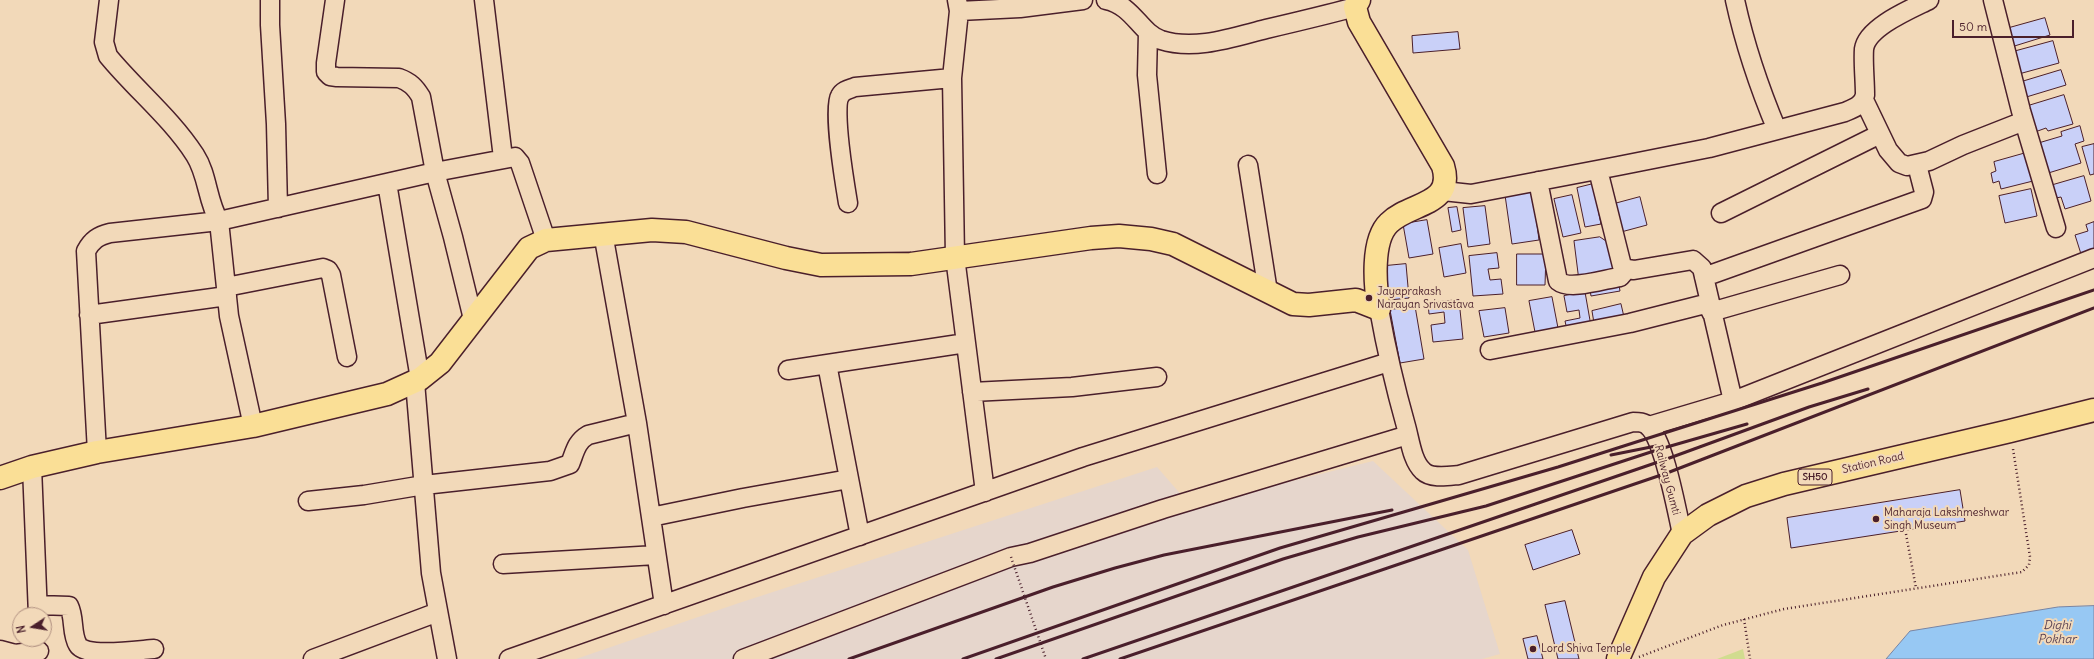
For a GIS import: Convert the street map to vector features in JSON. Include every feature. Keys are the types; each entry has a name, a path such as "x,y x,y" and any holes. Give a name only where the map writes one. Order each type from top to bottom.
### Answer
{"main road":[{"path":"1357,4 1359,22 1443,166 1446,176 1443,191 1435,198 1404,213 1388,223 1381,236 1375,284 1379,309"},
{"path":"0,478 32,467 96,452 253,426 387,394 418,380 440,362 530,248 546,240 603,233 652,230 686,232 786,258 821,265 911,264 1091,238 1120,236 1151,239 1173,244 1292,304 1309,305 1356,300 1379,309"},
{"path":"1356,300 1375,284"},
{"name":"Station Road","path":"1618,659 1654,577 1682,534 1708,515 1746,496 1784,484 2094,410"}],"street":[{"path":"109,0 104,42 108,56 181,135 196,157 214,212 219,220 229,316 253,426"},
{"path":"270,0 270,25 276,124 278,208"},
{"path":"334,0 326,72 330,76 337,77 399,78 408,81 416,88 421,97 435,172 473,319"},
{"path":"484,0 503,158"},
{"path":"985,492 955,257 952,78 958,6 1020,8 1083,0"},
{"path":"1106,0 1133,8 1148,32 1161,40 1181,43 1210,43 1357,4"},
{"path":"1735,0 1744,41 1758,83 1777,130"},
{"path":"1443,191 1471,194 1598,170 1709,148 1845,112 1859,106 1864,100 1864,48 1868,38 1876,30 1929,0"},
{"path":"1993,0 2024,121 2056,228"},
{"path":"1148,32 1147,74 1157,174"},
{"path":"848,203 837,105 840,96 846,90 855,86 952,78"},
{"path":"1864,100 1891,154 1899,163 1907,166 1917,165 2024,121"},
{"path":"1721,213 1880,134"},
{"path":"96,452 86,252 90,243 97,236 110,233 219,220 435,172 503,158 515,157 520,162 546,240"},
{"path":"1248,164 1268,292"},
{"path":"1704,277 1922,199 1924,192 1917,165"},
{"path":"1598,170 1620,260 1626,269 1634,270 1693,260 1702,268 1710,308 1733,401"},
{"path":"1538,181 1558,281 1569,286 1583,284 1620,277 1626,269"},
{"path":"387,183 418,380 431,573 447,659"},
{"path":"603,233 637,423 664,605"},
{"path":"1379,309 1389,362 1416,464 1424,473 1436,476 1459,475 1634,422 1642,422 1649,426 1733,401 2094,258"},
{"path":"89,315 226,292 323,268 328,270 331,275 347,357"},
{"path":"1490,350 1710,308 1840,276"},
{"path":"788,370 966,343"},
{"path":"509,659 1083,457 1389,362"},
{"path":"828,364 860,536"},
{"path":"972,392 1072,387 1157,377"},
{"path":"308,501 364,496 424,485 550,472 570,464 576,447 581,440 588,435 637,423"},
{"name":"Railway Gumti","path":"1649,426 1655,436 1664,460 1682,534"},
{"path":"743,659 1011,557 1030,553 1163,509 1408,435"},
{"path":"32,467 38,607"},
{"path":"651,517 743,498 850,479"},
{"path":"503,564 656,554"},
{"path":"52,608 69,606 72,612 77,644 82,650 89,652 102,652 154,649"},
{"path":"313,659 438,612"},
{"path":"0,650 15,654 39,650"}],"path":[{"path":"1635,659 1723,624 1784,609 2022,572 2029,565 2030,557 2010,431"},
{"path":"1906,534 1916,588"},
{"path":"1011,557 1046,659"},
{"path":"1744,619 1750,659"}],"shaded area":[{"path":"1373,461 1468,550 1500,654 1482,659 576,659 736,604 1157,467 1191,506"}],"green space":[{"path":"1743,649 1745,659 1717,659"}],"water":[{"name":"Dighi Pokhar","path":"2094,606 2094,659 1886,659 1910,631 2058,607"}],"building":[{"path":"2045,18 2050,35 2008,48 2002,30"},
{"path":"1458,32 1460,49 1413,53 1412,36"},
{"path":"2053,41 2059,63 2015,75 2009,53"},
{"path":"2061,70 2066,85 2023,98 2018,83"},
{"path":"2064,95 2073,124 2048,131 2046,128 2035,132 2028,106"},
{"path":"2080,126 2084,141 2075,144 2081,163 2045,174 2035,144 2062,136 2061,132"},
{"path":"2094,144 2094,174 2090,175 2082,147"},
{"path":"2026,153 2033,181 2001,189 1999,181 1993,183 1991,173 1996,171 1994,162"},
{"path":"2084,176 2091,201 2065,209 2061,197 2056,198 2053,185"},
{"path":"1593,184 1601,224 1585,227 1577,188"},
{"path":"2031,189 2037,216 2005,223 1999,196"},
{"path":"1533,192 1539,240 1512,244 1505,195"},
{"path":"1572,195 1581,233 1563,237 1554,199"},
{"path":"1640,197 1647,225 1621,232 1614,204"},
{"path":"1485,206 1490,244 1468,247 1463,208"},
{"path":"1457,207 1461,230 1452,232 1448,208"},
{"path":"1427,220 1433,254 1409,258 1403,224"},
{"path":"2094,222 2094,250 2081,254 2075,235 2088,231 2086,225"},
{"path":"1600,237 1612,245 1617,276 1579,281 1574,241"},
{"path":"1461,244 1466,273 1444,277 1439,248"},
{"path":"1497,253 1499,268 1488,269 1490,280 1501,279 1503,294 1473,296 1469,256"},
{"path":"1517,254 1546,254 1545,285 1517,285"},
{"path":"1406,264 1409,298 1389,300 1385,266"},
{"path":"1618,279 1620,291 1591,296 1589,284"},
{"path":"1585,292 1591,326 1567,330 1565,321 1580,318 1579,310 1567,312 1564,296"},
{"path":"1552,297 1558,328 1535,332 1529,301"},
{"path":"1459,300 1463,339 1433,342 1431,325 1445,323 1444,312 1429,314 1428,303"},
{"path":"1621,304 1624,317 1594,323 1592,311"},
{"path":"1415,306 1424,359 1400,363 1390,310"},
{"path":"1505,308 1509,333 1484,337 1479,311"},
{"path":"1960,490 1965,521 1791,548 1787,518"},
{"path":"1572,530 1580,554 1533,570 1525,545"},
{"path":"1565,601 1579,659 1558,659 1545,605"},
{"name":"Lord Shiva Temple","path":"1537,636 1543,659 1528,659 1523,639"}],"railway":[{"path":"963,659 1280,548 1558,467 1822,383 2094,290"},
{"path":"1120,659 1667,473 2094,308"},
{"path":"1083,659 1664,460 1809,407 1868,389"},
{"path":"996,659 1283,559 1358,537 1486,506 1660,449 1747,424"},
{"path":"1611,455 1656,446"},
{"path":"849,659 1053,587 1115,568 1164,555 1392,510"}],"place":[{"name":"Jayaprakash Narayan Srivastava","path":"1369,298"},
{"name":"Maharaja Lakshmeshwar Singh Museum","path":"1876,519"},
{"name":"Lord Shiva Temple","path":"1533,649"}]}
